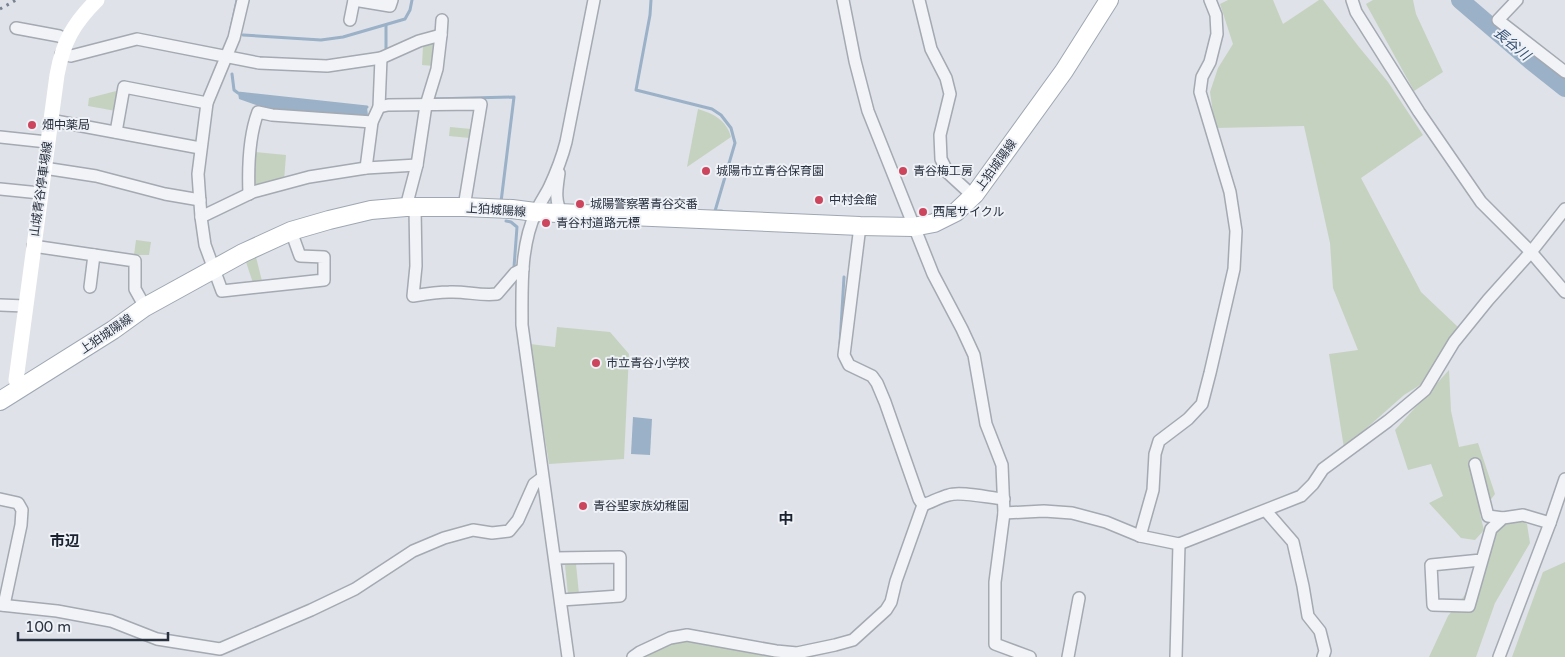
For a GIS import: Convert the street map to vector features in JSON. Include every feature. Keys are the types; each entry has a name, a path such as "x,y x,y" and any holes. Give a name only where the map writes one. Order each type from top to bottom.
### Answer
{"main road":[{"name":"山城青谷停車場線","path":"20,389 16,380 25,306 50,120 64,47 84,13 97,0"},
{"name":"上狛城陽線","path":"0,400 113,330 145,307 243,253 291,232 328,220 371,210 464,207 562,214 860,226 913,227 934,223 956,212 973,196 1064,71 1109,0"}],"street":[{"path":"243,0 234,38 207,103 198,174 205,245 222,291 324,280 324,257 300,256 291,232"},
{"path":"350,20 354,0 390,6 392,0"},
{"path":"568,657 522,325 523,269 535,212 548,189 566,142 594,0"},
{"path":"843,0 855,61 868,111 932,274 974,355 986,424 1002,465 1004,513 995,582 995,644 1030,657"},
{"path":"920,0 931,49 946,78 950,94 940,135 941,159 948,173 973,196"},
{"path":"1140,536 1153,490 1155,454 1159,441 1188,419 1202,404 1234,269 1236,230 1230,192 1200,92 1202,77 1210,62 1217,34 1216,15 1210,0"},
{"path":"1352,0 1361,20 1419,112 1481,202 1531,252 1565,292"},
{"path":"1517,0 1498,20 1565,72"},
{"path":"442,20 437,69 426,105 410,208 416,266 413,296 449,292 463,292 484,296 497,294 515,274 523,269"},
{"path":"16,28 59,36 71,56 137,39 259,63 327,66 381,58 419,41 441,35"},
{"path":"366,168 372,122 379,107 381,58"},
{"path":"116,132 124,87 207,103"},
{"path":"379,107 388,105 481,104 464,207"},
{"path":"249,194 248,178 253,124 258,112 272,116 372,122"},
{"path":"50,120 200,148"},
{"path":"0,137 47,142"},
{"path":"561,159 556,197 562,214"},
{"path":"201,217 249,194 309,177 366,168 417,165"},
{"path":"44,168 96,176 165,194 200,200"},
{"path":"0,189 40,193"},
{"path":"1004,513 1044,511 1072,513 1106,522 1140,536 1179,544 1301,496 1313,484 1323,468 1388,421 1425,390 1454,342 1565,209"},
{"path":"860,226 844,355 849,365 865,371 877,383 919,499 923,505"},
{"path":"33,246 135,261 135,289 145,307"},
{"path":"90,288 94,255"},
{"path":"0,305 25,306"},
{"path":"1475,464 1488,516 1503,518 1523,515 1550,523"},
{"path":"0,500 18,502 22,510 21,525 2,605 57,611 111,621 158,639 220,648 311,610 355,589 413,552 444,538 473,530 492,533 509,531 518,520 534,484 542,478"},
{"path":"1499,657 1565,479"},
{"path":"923,505 948,495 959,493 1004,499"},
{"path":"634,657 640,652 670,638 687,635 796,653 853,640 886,610 891,602 896,581 923,505"},
{"path":"1266,511 1292,542 1308,616 1320,630 1325,651 1323,657"},
{"path":"1481,560 1431,565 1433,604 1469,606 1491,529 1503,518"},
{"path":"1176,657 1179,544"},
{"path":"555,558 620,557 620,596 560,600"},
{"path":"1068,657 1079,598"}],"green space":[{"path":"1228,0 1273,0 1283,24 1319,0 1323,0 1388,82 1423,135 1361,178 1421,292 1458,327 1420,385 1404,395 1344,448 1329,354 1358,350 1333,288 1330,243 1304,126 1215,128 1210,92 1218,68 1233,44 1220,4"},
{"path":"1373,0 1413,0 1416,14 1443,72 1414,91 1366,4"},
{"path":"433,43 436,47 434,66 422,65 423,46"},
{"path":"120,90 116,111 88,106 89,98"},
{"path":"698,109 719,118 726,126 731,137 687,167"},
{"path":"450,127 471,129 470,138 449,136"},
{"path":"255,152 286,155 284,181 252,190"},
{"path":"136,240 151,242 149,255 134,255"},
{"path":"256,257 262,281 253,283 246,262"},
{"path":"557,327 610,332 629,354 624,459 549,464 530,344 555,347"},
{"path":"1449,370 1451,411 1459,447 1478,443 1495,494 1480,514 1484,530 1475,540 1461,538 1429,503 1443,496 1431,464 1408,470 1395,430"},
{"path":"1505,511 1527,524 1530,543 1495,603 1476,657 1429,657 1448,616 1464,596 1486,553 1488,526"},
{"path":"1565,562 1565,657 1512,657 1543,572"},
{"path":"576,564 579,594 568,595 565,565"},
{"path":"690,639 773,654 774,657 648,657 641,655 671,642"}],"water":[{"path":"238,93 367,107 368,116 364,119 276,112 239,99"},
{"path":"633,417 652,419 650,455 631,454"}],"waterway":[{"path":"230,33 237,0"},
{"path":"243,35 321,40 343,37 405,19 410,10 412,0"},
{"path":"651,0 636,90 712,109 721,115 731,128 735,143 715,211 722,211"},
{"name":"長谷川","path":"1460,0 1565,88"},
{"path":"386,25 386,51"},
{"path":"232,74 234,90 238,93 367,107"},
{"path":"433,99 514,97 501,202"},
{"path":"506,221 511,222 517,227 514,267"},
{"path":"840,344 844,277"}],"railway":[{"path":"0,9 16,0"}],"place":[{"name":"畑中薬局","path":"32,125"},
{"name":"城陽市立青谷保育園","path":"706,171"},
{"name":"青谷梅工房","path":"903,171"},
{"name":"中村会館","path":"819,200"},
{"name":"城陽警察署青谷交番","path":"580,204"},
{"name":"西尾サイクル","path":"923,212"},
{"name":"青谷村道路元標","path":"546,223"},
{"name":"市立青谷小学校","path":"596,363"},
{"name":"青谷聖家族幼稚園","path":"583,506"}],"district":[{"name":"中","path":"786,519"},
{"name":"市辺","path":"65,541"}]}
